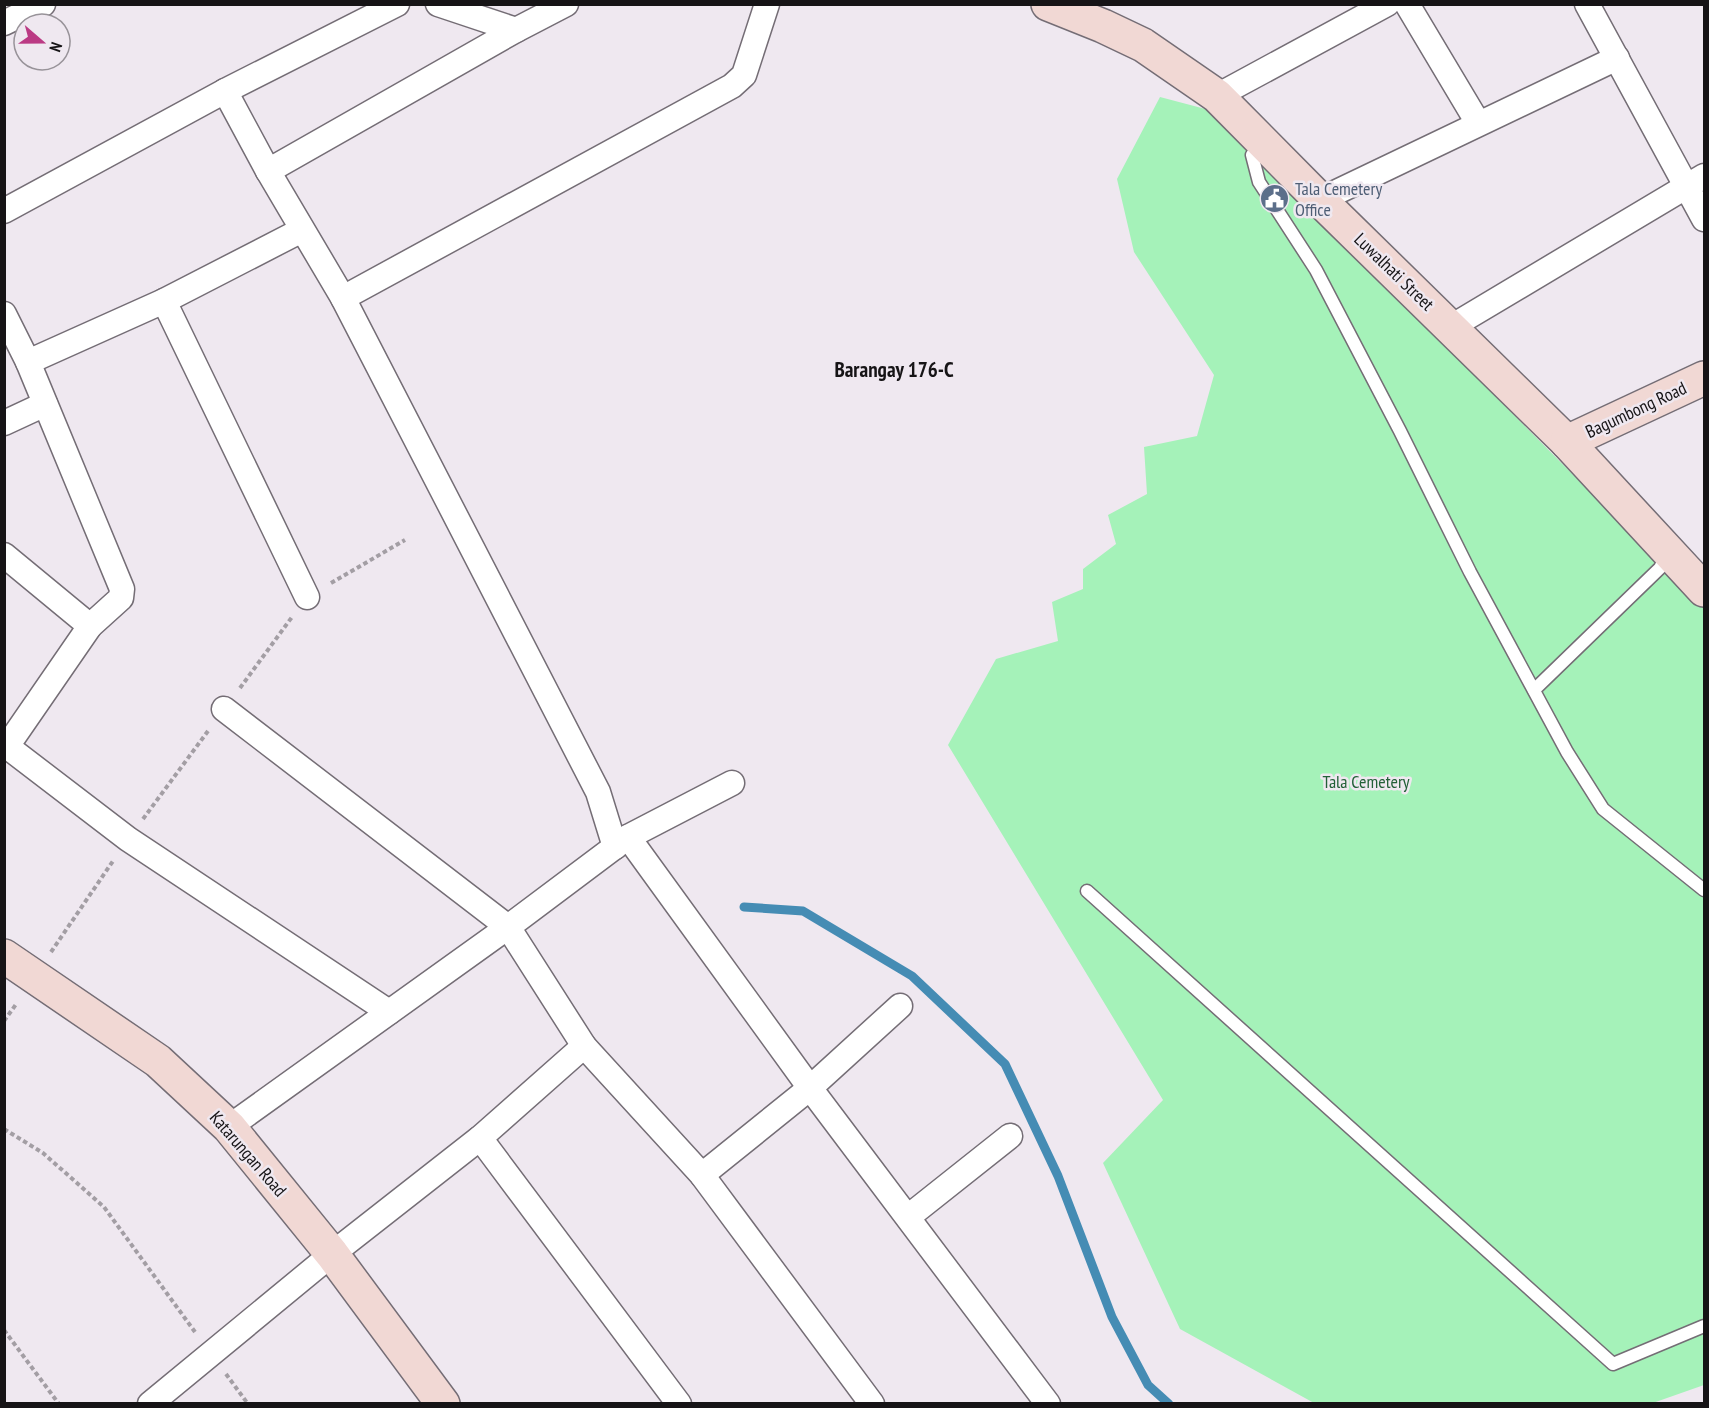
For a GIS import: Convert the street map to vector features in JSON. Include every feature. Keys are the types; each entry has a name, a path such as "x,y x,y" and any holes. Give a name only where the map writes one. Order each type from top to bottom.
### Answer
{"street":[{"path":"4,23 43,4"},
{"path":"4,211 225,91 397,4"},
{"path":"438,4 516,30"},
{"path":"268,171 566,4"},
{"path":"342,298 732,86 744,75 767,4"},
{"path":"1217,96 1387,4"},
{"path":"1407,4 1478,123"},
{"path":"1587,4 1617,58 1695,181 1704,219"},
{"name":"Luwalhati Street","path":"1051,5 1143,45 1217,96 1567,442 1704,590"},
{"path":"1320,200 1617,58"},
{"path":"225,91 268,171 342,298 622,842 1048,1404"},
{"path":"1451,327 1695,181"},
{"path":"28,362 164,301 302,230"},
{"path":"164,301 307,597"},
{"path":"4,314 28,362 123,589 121,598 90,626 10,742 13,751 128,839 389,1012"},
{"name":"Bagumbong Road","path":"1567,442 1704,378"},
{"path":"4,423 45,404"},
{"path":"4,555 90,626"},
{"path":"224,709 508,927 584,1046 702,1175 872,1404"},
{"path":"229,1127 508,927 622,842 732,783"},
{"name":"Katarungan Road","path":"4,956 158,1061 229,1127 332,1254 443,1404"},
{"path":"702,1175 810,1088 900,1006"},
{"path":"150,1404 332,1254 480,1138 584,1046"},
{"path":"908,1217 1010,1136"},
{"path":"480,1138 679,1404"}],"lane":[{"path":"1263,141 1252,155 1259,182 1316,270 1470,572 1567,752 1604,809 1704,890"},
{"path":"1534,690 1659,568 1668,551"},
{"path":"1087,891 1613,1364 1704,1326"}],"path":[{"path":"34,977 128,839 307,597 405,540"},
{"path":"4,1130 43,1153 104,1207 210,1353"},
{"path":"4,1330 59,1404"}],"green space":[{"name":"Tala Cemetery","path":"1160,97 1213,111 1704,607 1704,1385 1650,1404 1314,1403 1180,1329 1103,1163 1163,1100 948,745 996,659 1058,641 1052,602 1083,589 1083,569 1116,544 1108,515 1147,494 1144,447 1197,436 1214,375 1134,252 1117,179"}],"waterway":[{"path":"744,907 803,911 912,976 1005,1064 1058,1176 1112,1317 1148,1385 1169,1404"}],"place":[{"name":"Tala Cemetery Office","path":"1274,199"}],"district":[{"name":"Barangay 176-C","path":"894,370"}]}
